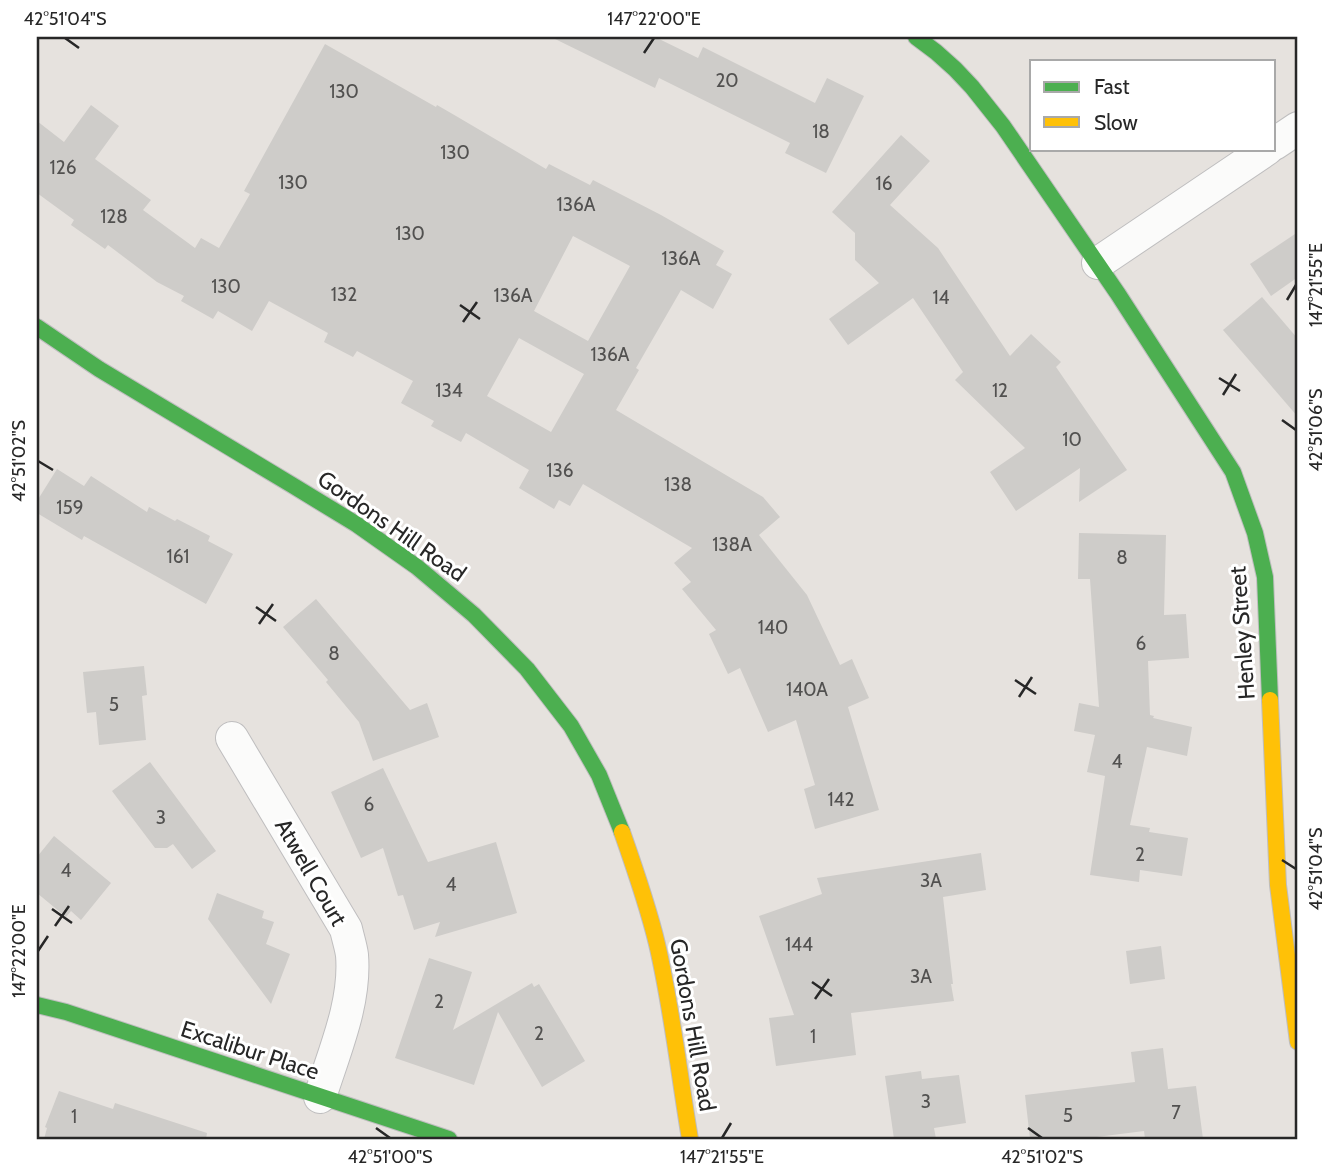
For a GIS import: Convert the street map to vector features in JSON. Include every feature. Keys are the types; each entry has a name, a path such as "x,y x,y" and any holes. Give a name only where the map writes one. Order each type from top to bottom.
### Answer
{"street":[{"name":"Henley Street","path":"916,37 958,70 989,107 1098,263 1233,472 1255,533 1265,576 1278,885 1298,1042"},
{"path":"1276,143 1298,128"},
{"path":"1098,263 1266,150"},
{"name":"Gordons Hill Road","path":"37,327 107,375 316,499 409,560 459,600 502,642 558,704 594,764 620,824 641,887 660,956 690,1139"},
{"name":"Atwell Court","path":"232,738 346,929 352,954 352,979 347,1011 320,1097"},
{"name":"Excalibur Place","path":"37,1005 66,1012 449,1139"}],"building":[{"path":"551,37 655,37 698,58 703,47 815,103 827,78 864,96 826,173 785,153 790,143 659,78 655,88"},
{"path":"325,44 546,169 549,164 590,185 593,180 724,251 716,265 732,274 713,309 681,290 636,368 639,370 616,410 763,497 780,517 759,535 807,595 840,665 852,659 869,698 848,707 879,810 815,829 804,789 815,785 796,720 768,732 740,668 728,674 709,634 716,630 682,589 691,582 674,563 692,548 583,484 570,506 559,500 554,509 519,488 529,470 466,433 461,442 431,426 434,421 401,403 413,381 357,351 353,357 324,342 328,333 269,301 252,331 218,311 213,319 181,301 184,296 157,282 108,245 105,249 71,225 74,220 37,193 37,121 64,142 91,105 119,126 95,159 151,200 143,210 195,248 201,238 219,248 250,194 244,191","holes":["573,236 630,266 588,341 534,311","519,338 584,374 551,432 487,396"]},
{"path":"901,135 930,161 890,205 938,248 1010,356 1031,334 1061,362 1056,367 1127,470 1079,502 1080,468 1016,511 990,472 1025,448 955,380 963,372 913,298 848,345 829,319 879,283 855,260 855,233 832,212"},
{"path":"1298,232 1298,277 1271,296 1250,264"},
{"path":"1262,297 1298,339 1298,417 1223,330"},
{"path":"57,469 84,486 91,476 147,512 149,507 210,536 208,541 233,554 206,604 84,536 82,540 37,513 37,501"},
{"path":"1079,533 1166,535 1164,615 1186,614 1189,658 1148,661 1150,715 1192,727 1187,756 1147,747 1130,825 1150,828 1149,832 1188,838 1182,876 1140,870 1139,882 1090,875 1105,776 1087,772 1095,735 1074,731 1079,703 1099,707 1090,579 1078,579"},
{"path":"316,599 410,710 427,703 439,737 373,761 359,722 283,627"},
{"path":"144,666 147,695 142,696 146,740 99,745 96,712 87,713 83,672"},
{"path":"150,762 216,851 192,869 173,844 167,848 155,848 112,791"},
{"path":"383,768 428,862 496,842 517,913 435,937 440,922 414,930 403,895 398,896 383,848 361,858 331,792"},
{"path":"54,836 111,883 81,920 71,911 66,917 37,893 37,857"},
{"path":"981,853 986,890 943,897 954,1001 851,1013 856,1055 776,1066 769,1018 794,1015 759,916 822,894 817,878"},
{"path":"217,893 264,911 262,918 274,922 266,944 290,954 271,1004 208,919"},
{"path":"1161,946 1165,979 1130,984 1126,951"},
{"path":"429,958 472,972 453,1030 532,983 534,987 539,984 585,1061 542,1087 498,1012 474,1085 395,1058"},
{"path":"1163,1048 1168,1089 1196,1086 1203,1139 1145,1139 1144,1131 1081,1139 1030,1139 1025,1095 1135,1082 1131,1052"},
{"path":"921,1071 922,1079 959,1075 966,1123 934,1128 936,1139 894,1139 885,1076"},
{"path":"59,1091 113,1109 115,1103 207,1133 206,1139 44,1139 45,1127"}],"traffic: fast":[{"path":"916,37 955,69 1003,126 1118,294 1233,472 1255,533 1265,577 1270,700"},
{"path":"37,327 99,369 356,524 417,567 474,615 527,669 571,726 599,775 622,832"},
{"path":"37,1005 66,1012 449,1139"}],"traffic: slow":[{"path":"1270,700 1278,885 1298,1042"},
{"path":"622,832 657,944 690,1139"}]}
